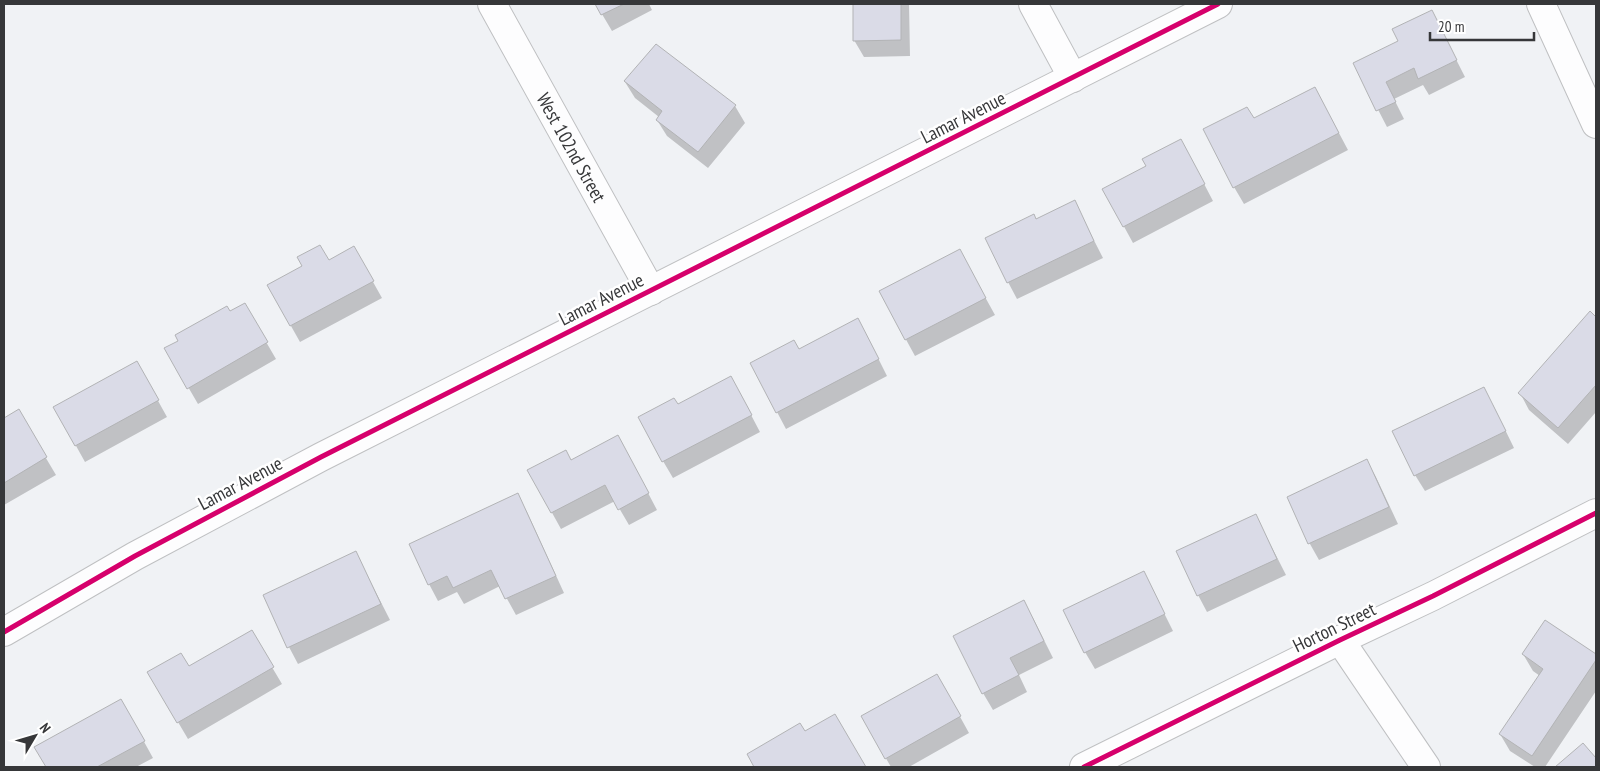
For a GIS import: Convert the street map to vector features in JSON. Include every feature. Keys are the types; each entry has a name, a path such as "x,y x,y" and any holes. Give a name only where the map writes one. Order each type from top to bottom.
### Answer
{"street":[{"name":"West 102nd Street","path":"492,4 651,291"},
{"path":"1032,4 1073,78"},
{"name":"Lamar Avenue","path":"4,632 136,556 321,457 1218,4"},
{"path":"1541,4 1596,124"},
{"name":"Horton Street","path":"1084,767 1433,596 1596,513"},
{"path":"1340,640 1426,767"}],"building":[{"path":"595,4 624,4 601,15"},
{"path":"853,4 901,4 901,40 853,41"},
{"path":"1432,10 1457,60 1418,79 1414,68 1386,82 1396,102 1376,111 1353,63 1398,41 1392,29"},
{"path":"656,44 736,105 698,152 656,120 662,111 624,81"},
{"path":"1315,87 1339,133 1233,188 1203,129 1247,107 1254,118"},
{"path":"1181,139 1205,184 1123,227 1102,189 1146,166 1142,159"},
{"path":"1075,200 1094,241 1007,283 985,238 1034,214 1036,219"},
{"path":"320,245 329,260 354,246 374,281 290,326 267,285 302,266 297,257"},
{"path":"960,249 986,298 905,340 879,291"},
{"path":"245,303 268,342 187,389 164,348 178,341 175,335 227,306 230,311"},
{"path":"1590,311 1596,317 1596,385 1558,428 1518,393"},
{"path":"858,318 879,359 776,413 750,363 794,340 799,349"},
{"path":"137,361 159,400 75,446 53,407"},
{"path":"731,376 752,415 662,462 638,417 674,398 678,404"},
{"path":"1484,387 1506,431 1414,476 1392,431"},
{"path":"19,409 47,457 4,483 4,418"},
{"path":"618,435 649,493 618,510 605,485 551,513 527,470 566,450 571,460"},
{"path":"1367,459 1389,507 1308,544 1287,497"},
{"path":"518,493 556,576 505,599 491,570 453,588 447,576 428,585 409,544"},
{"path":"1256,514 1277,559 1197,596 1176,551"},
{"path":"356,551 381,604 287,648 263,595"},
{"path":"1144,571 1165,614 1084,653 1063,610"},
{"path":"1024,600 1044,641 1010,658 1019,675 982,694 953,636"},
{"path":"1545,620 1596,654 1596,660 1532,756 1499,734 1543,669 1522,654"},
{"path":"252,630 274,667 177,723 147,672 181,653 189,666"},
{"path":"937,674 961,716 885,759 861,716"},
{"path":"121,699 145,741 97,767 46,767 34,747"},
{"path":"835,714 866,767 754,767 747,754 800,723 805,731"},
{"path":"1583,743 1596,758 1596,767 1555,767"}],"cycle path":[{"path":"4,632 135,556 321,457 1218,4"},
{"path":"1084,767 1433,596 1596,513"}]}
